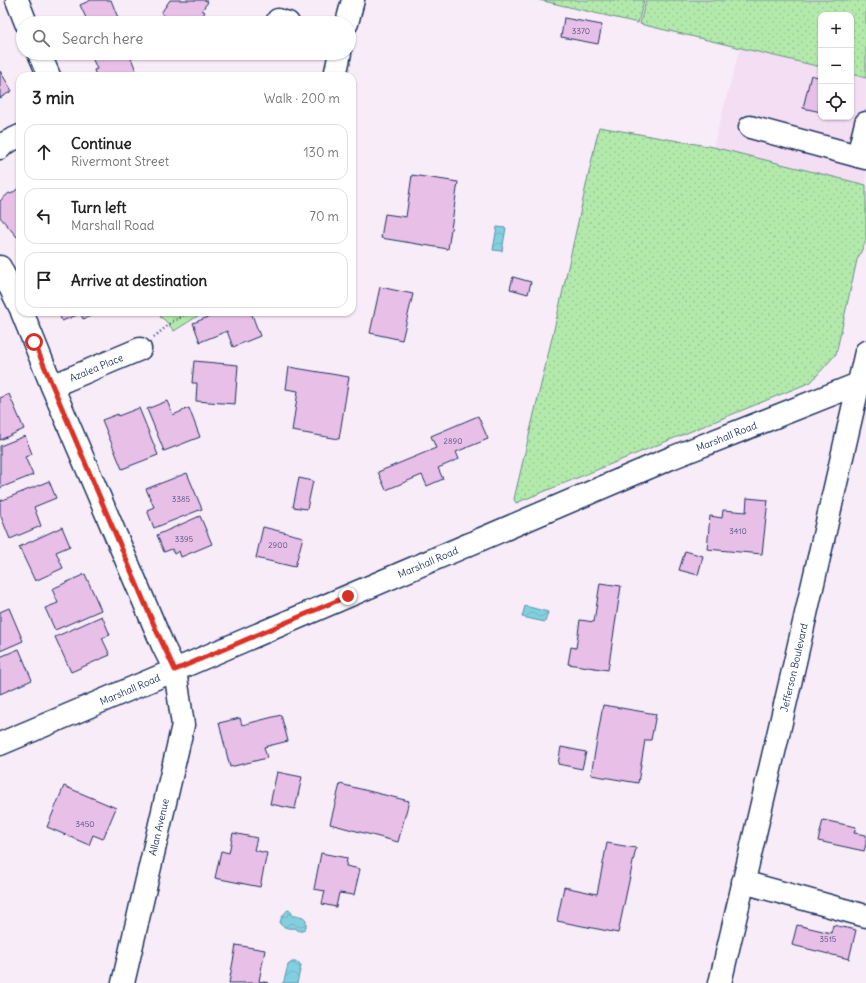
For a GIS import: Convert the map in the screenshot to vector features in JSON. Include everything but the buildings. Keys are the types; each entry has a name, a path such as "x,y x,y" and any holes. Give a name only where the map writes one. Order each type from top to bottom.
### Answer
{"street":[{"path":"17,0 23,16"},
{"path":"349,16 353,0"},
{"path":"42,60 47,72"},
{"path":"336,72 338,60"},
{"path":"750,127 862,157 866,123"},
{"path":"0,148 5,143 16,138"},
{"path":"0,267 16,299"},
{"name":"Allan Avenue","path":"24,316 163,646 175,670 182,725 123,983"},
{"name":"Azalea Place","path":"52,386 140,349"},
{"name":"Jefferson Boulevard","path":"720,983 791,682 866,352"},
{"name":"Marshall Road","path":"0,744 671,458 856,393"},
{"path":"743,882 866,916"}],"path":[{"path":"140,349 169,324 182,316"}],"shaded area":[{"path":"740,48 818,66 818,120 854,120 854,75 866,78 866,185 713,147"}],"green space":[{"path":"539,0 644,0 638,23"},
{"path":"646,0 866,0 866,78 854,75 854,12 818,12 818,66 640,24"},
{"path":"599,127 713,147 866,185 866,241 857,260 836,354 811,382 516,503 514,499 559,308"},
{"path":"198,316 174,331 165,320 160,317"}],"water":[{"path":"497,227 506,228 502,251 493,250"},
{"path":"525,606 548,612 545,622 522,617"},
{"path":"288,910 292,912 292,916 305,918 306,927 303,931 299,931 295,928 287,928 280,924 282,916"},
{"path":"292,962 297,962 301,966 297,983 282,983 284,981 288,965"}],"route":[{"path":"34,342 163,646 175,670 348,596"}]}
